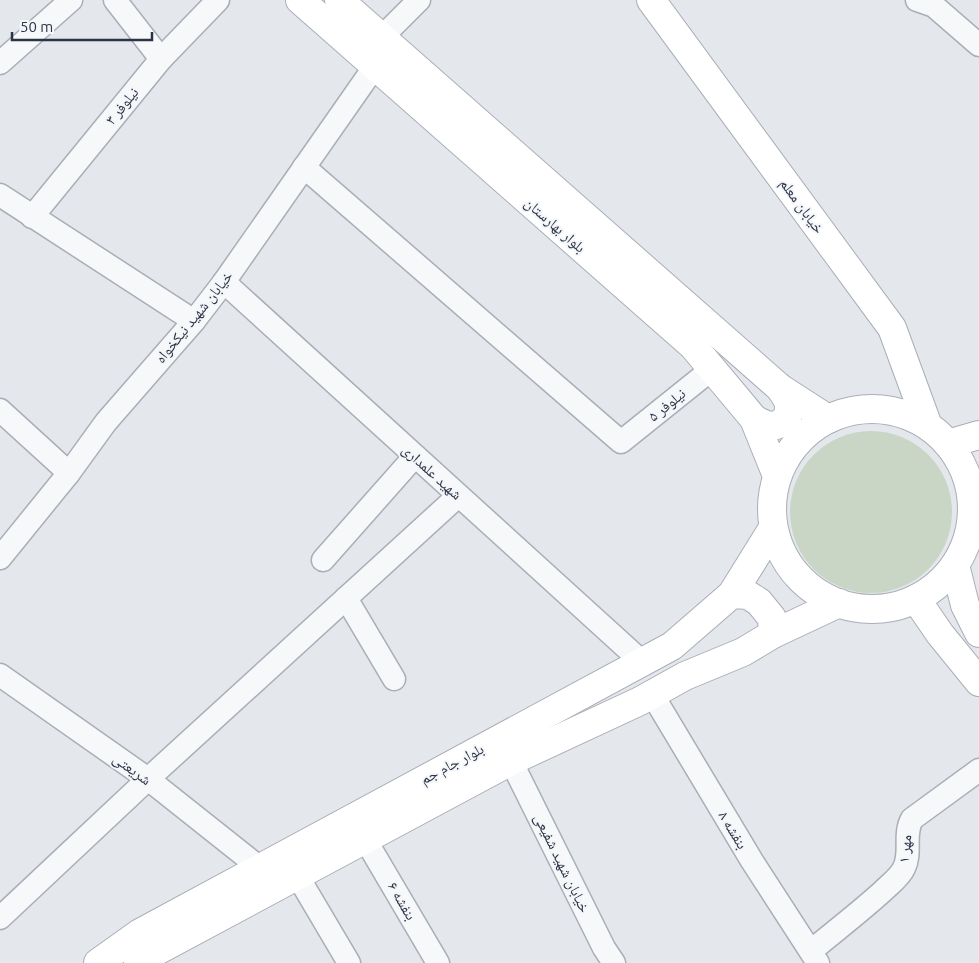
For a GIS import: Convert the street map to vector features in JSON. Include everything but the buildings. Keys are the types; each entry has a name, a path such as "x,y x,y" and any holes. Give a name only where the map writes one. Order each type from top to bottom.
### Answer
{"main road":[{"name":"بلوار بهارستان","path":"300,0 694,346 754,419 777,476"},
{"name":"بلوار بهارستان","path":"339,0 780,388 828,419"},
{"name":"خیابان معلم","path":"651,0 892,328 938,435 962,465 971,490 976,515 967,542 955,565 938,584 916,599 891,607 865,609 839,603 816,592 796,574 782,552 773,528 772,502 777,476 789,453 806,433 828,419 853,411 879,409 905,414 938,435"},
{"path":"754,419 767,427 778,425 788,420 790,408 788,400 780,388"},
{"path":"938,435 979,435"},
{"name":"بلوار جام جم","path":"98,963 140,933 641,661 672,646 732,594 773,528"},
{"path":"955,565 965,606 979,633"},
{"path":"732,594 748,595 759,602 772,618 773,634"},
{"path":"916,599 940,634 979,682"},
{"name":"بلوار جام جم","path":"138,963 297,875 511,761 640,701 684,676 743,652 773,634 839,603"}],"street":[{"path":"0,63 71,0"},
{"path":"114,0 161,59"},
{"name":"نیلوفر ۳","path":"32,217 161,59 218,0"},
{"path":"382,37 419,0"},
{"path":"917,0 934,6 979,45"},
{"name":"خیابان شهید نیکخواه","path":"0,558 69,473 106,422 194,321 224,282 375,66"},
{"name":"نیلوفر ۵","path":"304,168 622,442 712,368"},
{"path":"0,196 194,321"},
{"name":"شهید علمداری","path":"224,282 641,661"},
{"path":"0,410 69,473"},
{"path":"323,560 415,456"},
{"path":"0,918 458,496"},
{"path":"346,598 394,679"},
{"name":"شریعتی","path":"0,675 148,780 260,868"},
{"name":"بنفشه ۸","path":"652,694 752,861 815,957"},
{"name":"خیابان شهید شفیعی","path":"511,761 604,948 614,963"},
{"name":"مهر ۱","path":"815,957 904,869 907,859 907,827 912,819 979,770"},
{"name":"بنفشه ۶","path":"366,839 438,963"},
{"path":"297,875 349,963"}],"green space":[{"path":"879,431 895,434 909,440 929,454 939,467 949,488 952,512 949,536 939,557 929,570 916,580 895,590 863,593 847,590 833,584 819,575 808,564 793,536 790,504 793,488 799,474 808,460 819,449 847,434"}]}
